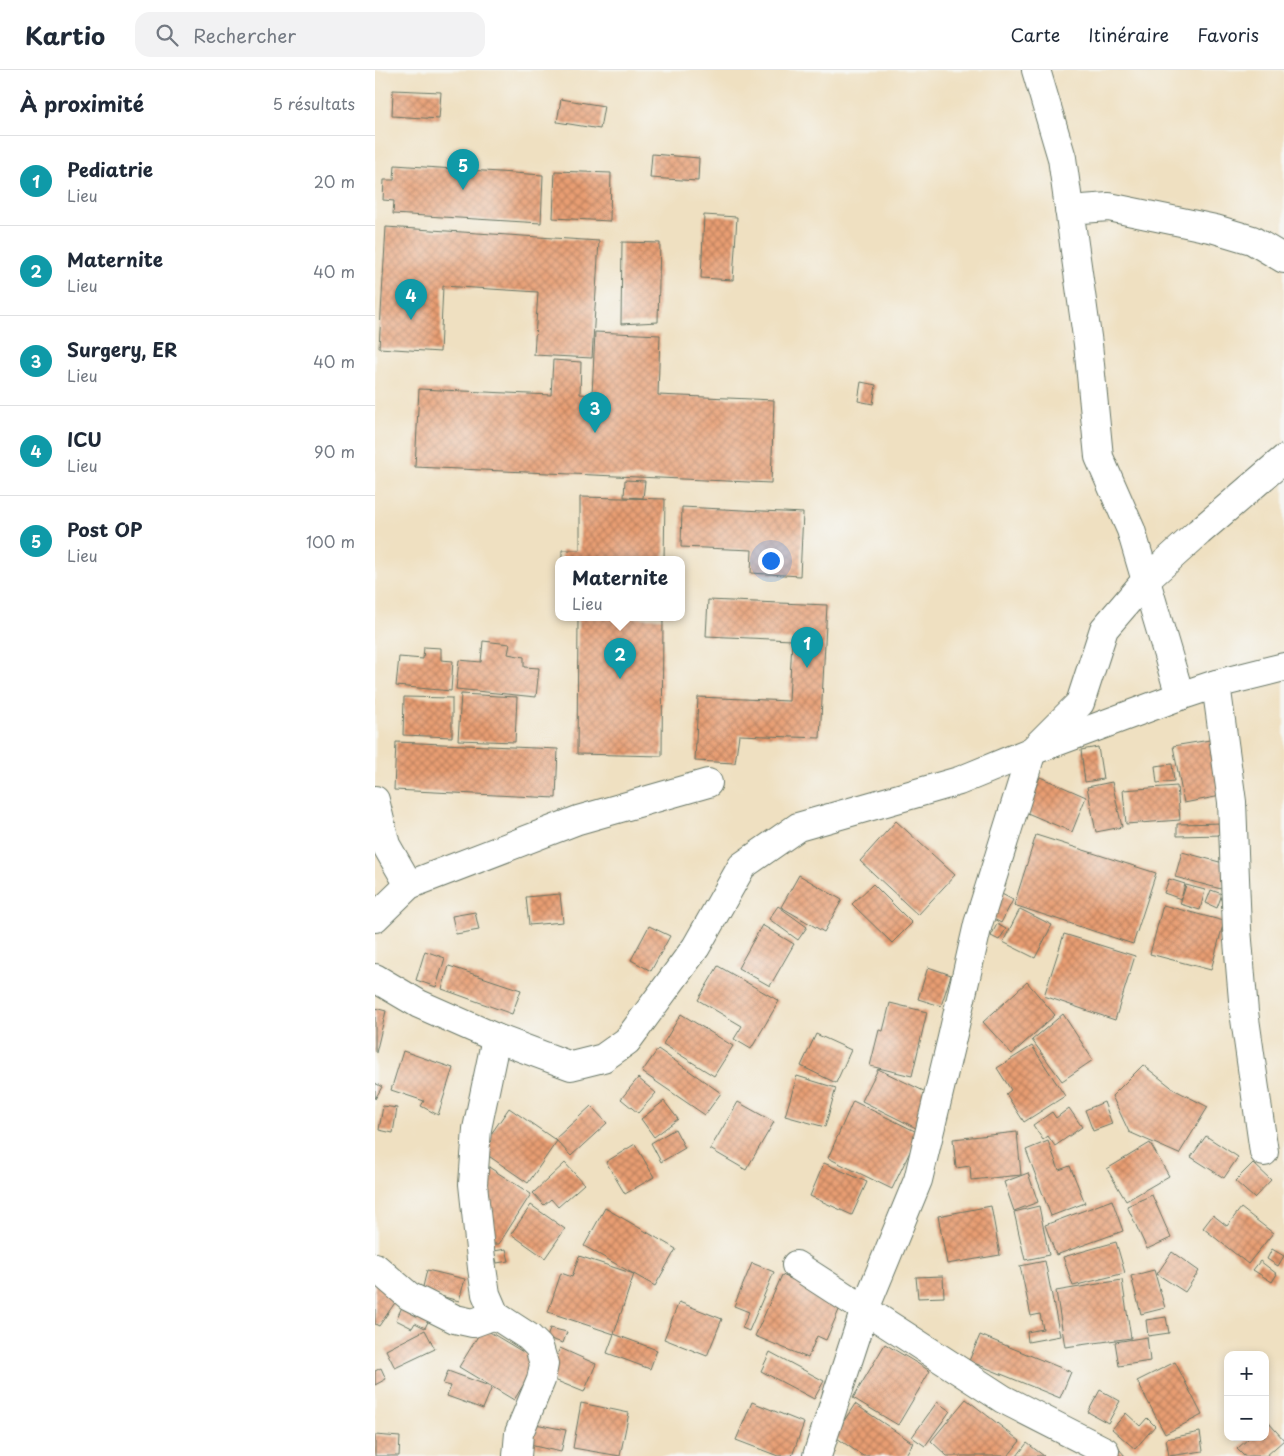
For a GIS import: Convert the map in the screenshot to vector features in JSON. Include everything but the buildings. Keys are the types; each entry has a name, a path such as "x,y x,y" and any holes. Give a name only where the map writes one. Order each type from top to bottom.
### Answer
{"street":[{"path":"1036,70 1062,158 1088,344 1099,458 1131,530 1180,696"},
{"path":"1069,210 1109,207 1215,229 1252,240 1284,259"},
{"path":"817,1456 865,1309 918,1180 978,924 1032,751 1080,703 1104,629 1146,580 1284,459"},
{"path":"375,978 419,1004 496,1038 571,1066 603,1058 627,1041 696,947 742,866 798,827 959,781 1032,751 1180,696 1216,684 1284,667"},
{"path":"1216,684 1232,802 1237,929 1244,1012 1264,1152"},
{"path":"375,918 409,885 579,820 708,782"},
{"path":"375,800 386,845 409,885"},
{"path":"496,1038 477,1129 473,1184 482,1268 486,1294 495,1315 529,1336 539,1347 544,1364 541,1380 519,1433 517,1456"},
{"path":"796,1265 1003,1398 1105,1451"},
{"path":"375,1267 409,1296 455,1319 473,1324 495,1315"}],"place":[{"name":"Post OP","path":"463,190"},
{"name":"ICU","path":"411,320"},
{"name":"Surgery, ER","path":"595,433"},
{"name":"Pediatrie","path":"807,668"},
{"name":"Maternite","path":"620,679"}]}
